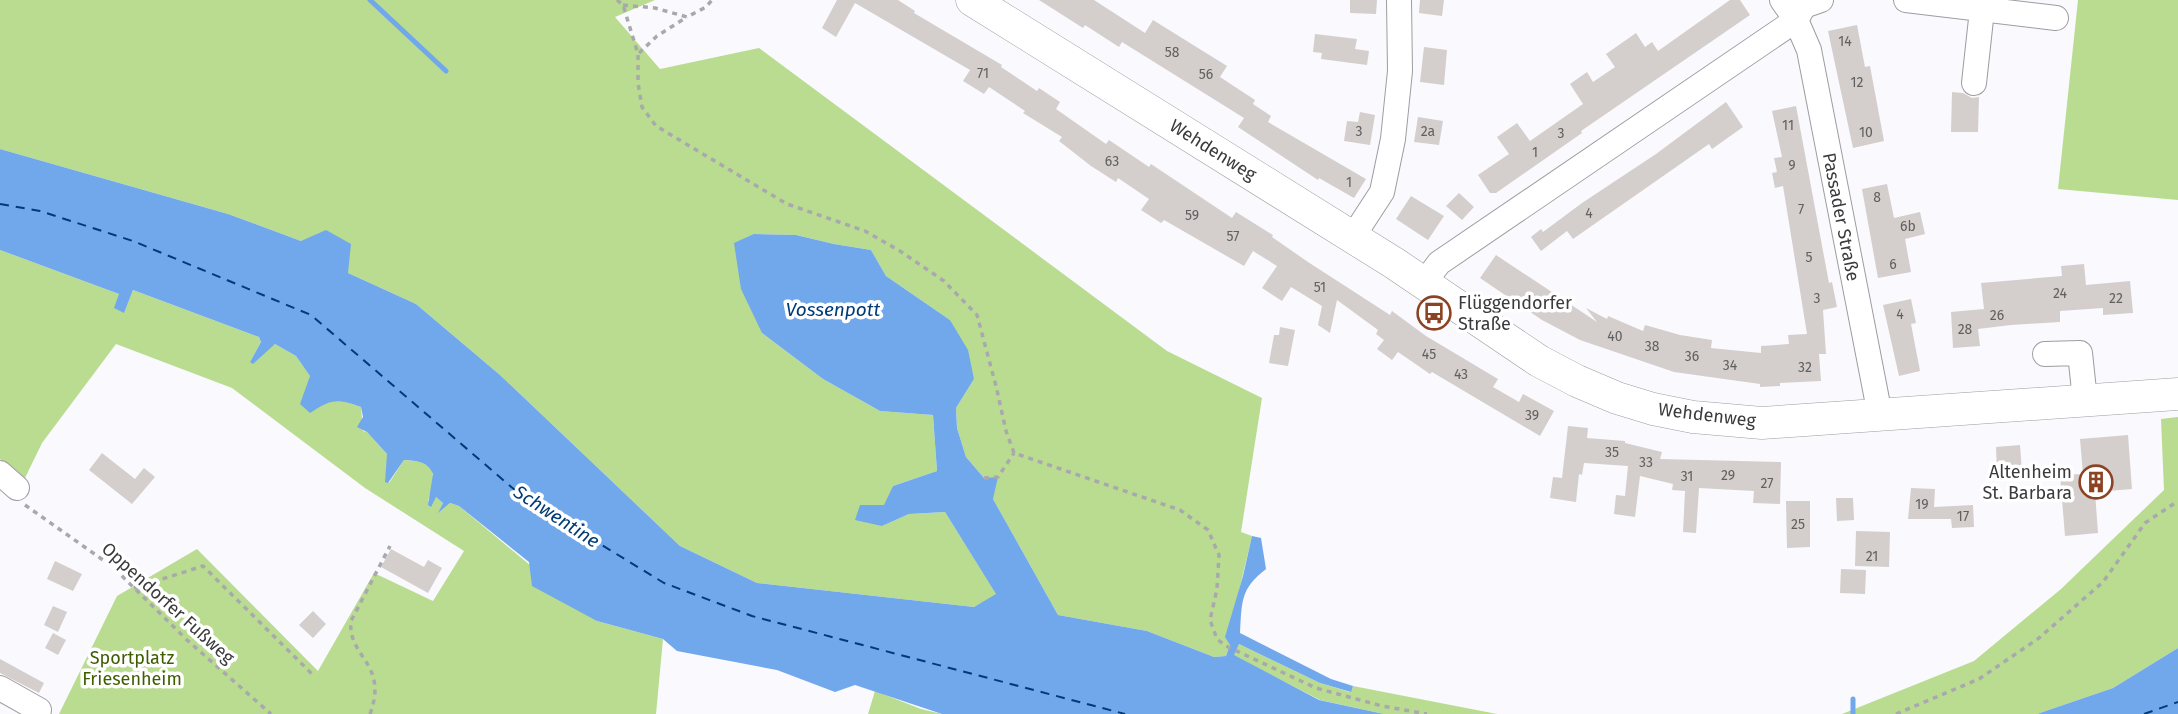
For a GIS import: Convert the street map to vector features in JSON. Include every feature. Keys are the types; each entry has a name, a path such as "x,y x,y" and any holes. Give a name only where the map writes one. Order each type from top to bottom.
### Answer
{"main road":[{"name":"Wehdenweg","path":"972,0 1424,283 1539,361 1617,398 1693,417 1762,423 2178,394"}],"street":[{"path":"1352,238 1382,192 1393,139 1400,71 1399,0"},
{"path":"1424,283 1439,263 1789,10 1821,0"},
{"path":"1906,0 2056,18"},
{"name":"Passader Straße","path":"1789,10 1809,50 1880,415"},
{"path":"1974,83 1982,10"},
{"path":"2045,354 2080,353 2085,400"},
{"path":"0,688 39,710"}],"path":[{"path":"617,0 623,5 639,54 638,83 642,107 656,126 787,204 865,231 900,251 944,281 977,315 1014,453"},
{"path":"639,54 657,36 706,7 712,0"},
{"path":"623,5 655,8 687,17"},
{"path":"984,478 998,478 1014,453"},
{"path":"1014,453 1180,510 1208,530 1219,555 1217,589 1210,620 1217,639 1226,646 1316,688 1382,706 1427,714"},
{"name":"Oppendorfer Fußweg","path":"8,480 22,502 113,567 187,639 271,714"},
{"path":"1896,714 1979,679 2039,638 2103,582 2145,523 2178,501"},
{"path":"370,714 376,698 376,686 369,664 354,642 350,630 351,621 390,546"},
{"path":"134,588 203,566 312,674"}],"green space":[{"path":"0,0 655,0 615,17 660,69 759,48 1167,351 1262,398 1241,532 1252,536 1226,656 1214,657 1147,631 1058,615 984,478 966,457 957,428 956,408 974,379 950,320 886,276 871,250 796,235 754,234 762,333 823,379 880,411 933,415 937,471 893,486 882,526 909,514 945,512 997,595 974,607 757,583 680,546 500,375 416,304 348,273 301,241 228,214 0,149"},
{"path":"2078,0 2178,0 2178,200 2058,189"},
{"name":"Sportplatz Friesenheim","path":"0,250 119,294 124,312 133,290 259,337 261,342 250,362 275,344 296,356 328,401 344,401 361,407 363,431 387,454 389,483 404,460 423,463 432,470 433,476 428,501 436,497 443,503 439,512 450,503 459,506 597,621 663,639 656,714 59,714 117,596 197,549 318,671 374,573 433,601 464,551 365,488 232,388 116,344 42,443 24,480 0,459"},
{"path":"2178,417 2178,648 2113,688 2037,714 1842,714 1974,661 2061,589 2164,490 2161,419"},
{"path":"1239,644 1320,683 1350,692 1353,686 1497,714 1384,714 1320,700 1233,655"},
{"path":"875,691 921,709 942,714 868,714"}],"water":[{"path":"0,149 228,214 301,241 326,230 351,244 348,273 416,304 500,375 680,546 757,583 974,607 996,594 945,512 909,514 882,526 855,520 860,505 884,505 893,486 937,471 933,415 880,411 823,379 762,333 741,289 734,243 754,234 796,235 871,250 886,276 950,320 968,350 974,379 956,408 957,428 966,457 984,478 998,477 993,499 1058,615 1147,631 1214,657 1226,656 1230,645 1225,637 1252,536 1261,538 1266,569 1251,583 1244,597 1240,633 1331,679 1353,686 1351,692 1320,683 1239,644 1234,655 1319,700 1384,714 942,714 855,685 835,692 777,670 677,651 663,639 597,621 532,586 529,562 459,506 450,503 438,513 443,503 436,497 431,507 428,505 433,474 425,464 404,460 388,483 385,482 387,454 367,432 357,427 363,417 361,407 334,401 310,413 300,404 310,376 296,356 275,344 253,364 250,362 261,342 259,337 133,290 124,313 114,308 119,294 0,250"},
{"path":"2178,648 2178,714 2037,714 2113,688"}],"building":[{"path":"837,0 898,0 915,11 914,13 1002,65 1001,67 1037,91 1039,88 1060,102 1056,109 1106,144 1109,140 1149,167 1151,164 1232,218 1236,212 1390,315 1392,311 1426,336 1498,379 1493,387 1519,402 1523,394 1554,411 1540,436 1432,372 1430,374 1398,352 1392,360 1377,349 1384,340 1376,334 1378,330 1337,300 1330,333 1318,325 1322,306 1291,287 1282,301 1262,288 1277,266 1253,251 1244,266 1164,220 1161,223 1141,210 1149,199 1118,178 1116,182 1091,166 1059,141 1062,137 1023,113 1025,111 989,87 984,94 963,81 970,70 855,3 836,37 822,28"},
{"path":"1039,0 1094,0 1145,33 1153,20 1227,66 1220,77 1255,100 1253,104 1271,116 1268,122 1366,179 1354,198 1319,178 1318,180 1238,127 1244,118 1122,42 1119,47"},
{"path":"1350,0 1377,0 1376,14 1350,13"},
{"path":"1420,0 1444,0 1442,16 1419,13"},
{"path":"1730,0 1740,0 1750,15 1496,193 1490,193 1478,175 1509,154 1497,137 1517,123 1530,141 1583,104 1570,84 1587,72 1593,82 1615,67 1606,54 1636,33 1645,47 1652,42 1658,51"},
{"path":"1857,25 1865,67 1870,66 1884,141 1853,148 1828,31"},
{"path":"1315,34 1357,39 1355,49 1369,51 1367,65 1321,59 1322,53 1313,52"},
{"path":"1424,47 1447,50 1444,85 1420,82"},
{"path":"1952,92 1963,93 1972,98 1979,97 1978,132 1951,132"},
{"path":"1726,102 1743,127 1712,149 1709,144 1573,239 1567,231 1541,251 1531,237 1541,229 1543,232 1656,154"},
{"path":"1796,106 1829,283 1832,282 1837,307 1823,310 1826,354 1819,354 1821,381 1760,387 1760,384 1674,372 1580,340 1542,320 1480,278 1496,255 1597,322 1586,308 1607,319 1608,316 1643,331 1645,325 1680,335 1712,340 1711,348 1761,353 1761,346 1789,344 1788,335 1807,334 1783,186 1775,188 1772,173 1777,172 1774,158 1782,157 1772,111"},
{"path":"1360,112 1375,115 1370,145 1344,141 1347,121 1358,122"},
{"path":"1418,117 1443,121 1439,145 1414,142"},
{"path":"1887,184 1894,218 1920,212 1925,234 1905,239 1911,272 1878,278 1862,189"},
{"path":"1459,193 1474,207 1462,220 1446,206"},
{"path":"1411,196 1444,216 1428,240 1396,219"},
{"path":"2084,264 2086,285 2130,281 2133,313 2103,315 2103,308 2060,311 2060,322 1978,329 1980,346 1953,348 1951,312 1984,309 1981,283 2062,276 2061,266"},
{"path":"1911,299 1916,323 1911,324 1920,371 1899,376 1883,305"},
{"path":"1280,327 1295,330 1288,366 1269,363 1274,335 1279,335"},
{"path":"1568,426 1588,428 1587,438 1625,441 1662,452 1660,459 1781,462 1780,504 1753,503 1754,491 1699,488 1696,533 1683,532 1685,491 1672,490 1673,484 1640,476 1635,517 1614,514 1616,495 1625,496 1628,466 1584,463 1582,475 1579,474 1576,502 1550,498 1553,477 1562,478"},
{"name":"Altenheim St. Barbara","path":"2128,435 2132,489 2095,492 2098,533 2065,536 2060,475 2083,474 2080,439"},
{"path":"2020,445 2022,472 1997,474 1996,447"},
{"path":"102,453 135,479 144,468 155,477 132,504 89,470"},
{"path":"1911,488 1935,489 1934,507 1973,505 1974,527 1952,528 1951,519 1908,519"},
{"path":"1836,498 1853,498 1854,520 1837,521"},
{"path":"1786,501 1810,501 1810,547 1787,548"},
{"path":"1856,531 1890,532 1889,567 1855,566"},
{"path":"391,549 424,567 428,560 442,568 428,593 381,567"},
{"path":"55,561 82,574 73,591 47,579"},
{"path":"1841,569 1866,570 1865,594 1840,593"},
{"path":"53,606 67,612 58,632 44,625"},
{"path":"313,611 326,624 313,638 299,625"},
{"path":"53,633 66,640 58,655 45,648"},
{"path":"0,659 44,683 39,693 0,673"}],"waterway":[{"path":"370,0 446,71"},
{"path":"1853,699 1853,714"}],"ferry route":[{"path":"0,204 40,211 133,241 311,315 523,497 664,583 752,616 1125,714"},
{"path":"2144,714 2178,702"}],"place":[{"name":"Flüggendorfer Straße","path":"1434,313"},
{"name":"Altenheim St. Barbara","path":"2096,482"}],"water label":[{"name":"Vossenpott","path":"833,309"},
{"name":"Schwentine","path":"557,516"}]}
